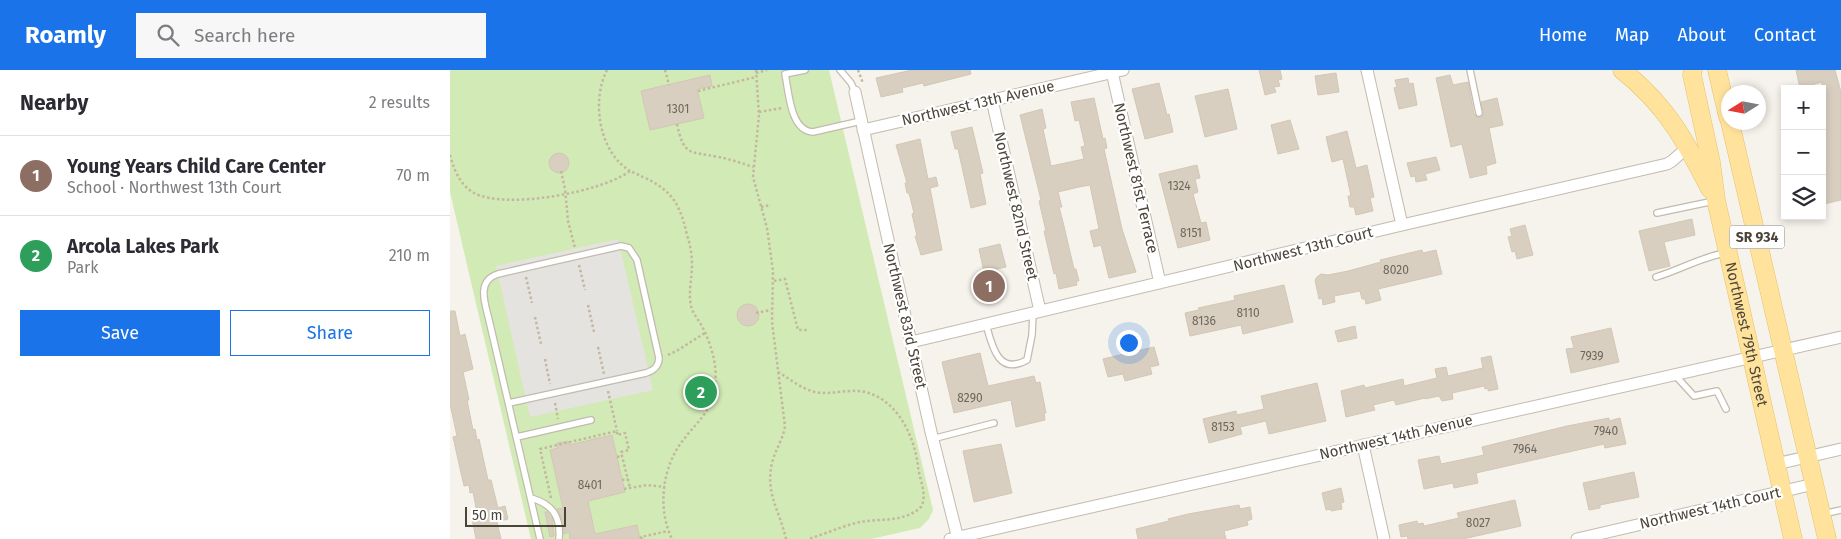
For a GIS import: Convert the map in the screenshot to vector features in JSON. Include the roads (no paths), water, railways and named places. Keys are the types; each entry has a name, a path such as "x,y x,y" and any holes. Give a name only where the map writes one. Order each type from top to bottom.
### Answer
{"main road":[{"name":"SR 934","path":"1622,70 1660,106 1677,128 1689,146 1716,200"},
{"name":"Northwest 79th Street","path":"1693,70 1692,75 1711,162 1716,200 1727,252 1794,539"},
{"path":"1717,70 1721,87"},
{"name":"SR 934","path":"1732,130 1827,539"}],"street":[{"path":"1366,70 1402,224"},
{"name":"Northwest 13th Avenue","path":"862,126 992,100 1118,71"},
{"name":"Northwest 81st Terrace","path":"1118,71 1160,284"},
{"name":"Northwest 83rd Street","path":"855,92 955,538"},
{"name":"Northwest 82nd Street","path":"992,100 1036,312"},
{"name":"Northwest 13th Court","path":"911,342 1160,284 1402,224 1667,164 1672,162 1689,146"},
{"name":"Northwest 14th Avenue","path":"955,538 1841,337"},
{"path":"1363,445 1384,539"},
{"name":"Northwest 14th Court","path":"1776,464 1841,449"},
{"name":"Northwest 14th Court","path":"1577,539 1814,484"}],"lane":[{"path":"805,70 785,72 795,119 803,129 813,132 862,126"},
{"path":"840,70 851,83 855,92"},
{"path":"1470,70 1479,114"},
{"path":"1657,213 1716,200"},
{"path":"509,403 646,373 657,366 659,358 637,260 629,248 621,246 498,274 492,276 485,283 484,295 540,539"},
{"path":"1656,277 1675,272 1711,255 1727,252"},
{"path":"986,324 995,350 1002,362 1009,366 1026,360 1036,312"},
{"path":"1674,374 1694,396 1717,391 1726,409"},
{"path":"517,437 591,420"},
{"path":"932,439 994,423"},
{"path":"531,498 545,503 554,512 559,529 559,539"},
{"path":"1821,515 1841,510"}],"place":[{"name":"Young Years Child Care Center","path":"989,286"},
{"name":"Arcola Lakes Park","path":"701,392"}]}
